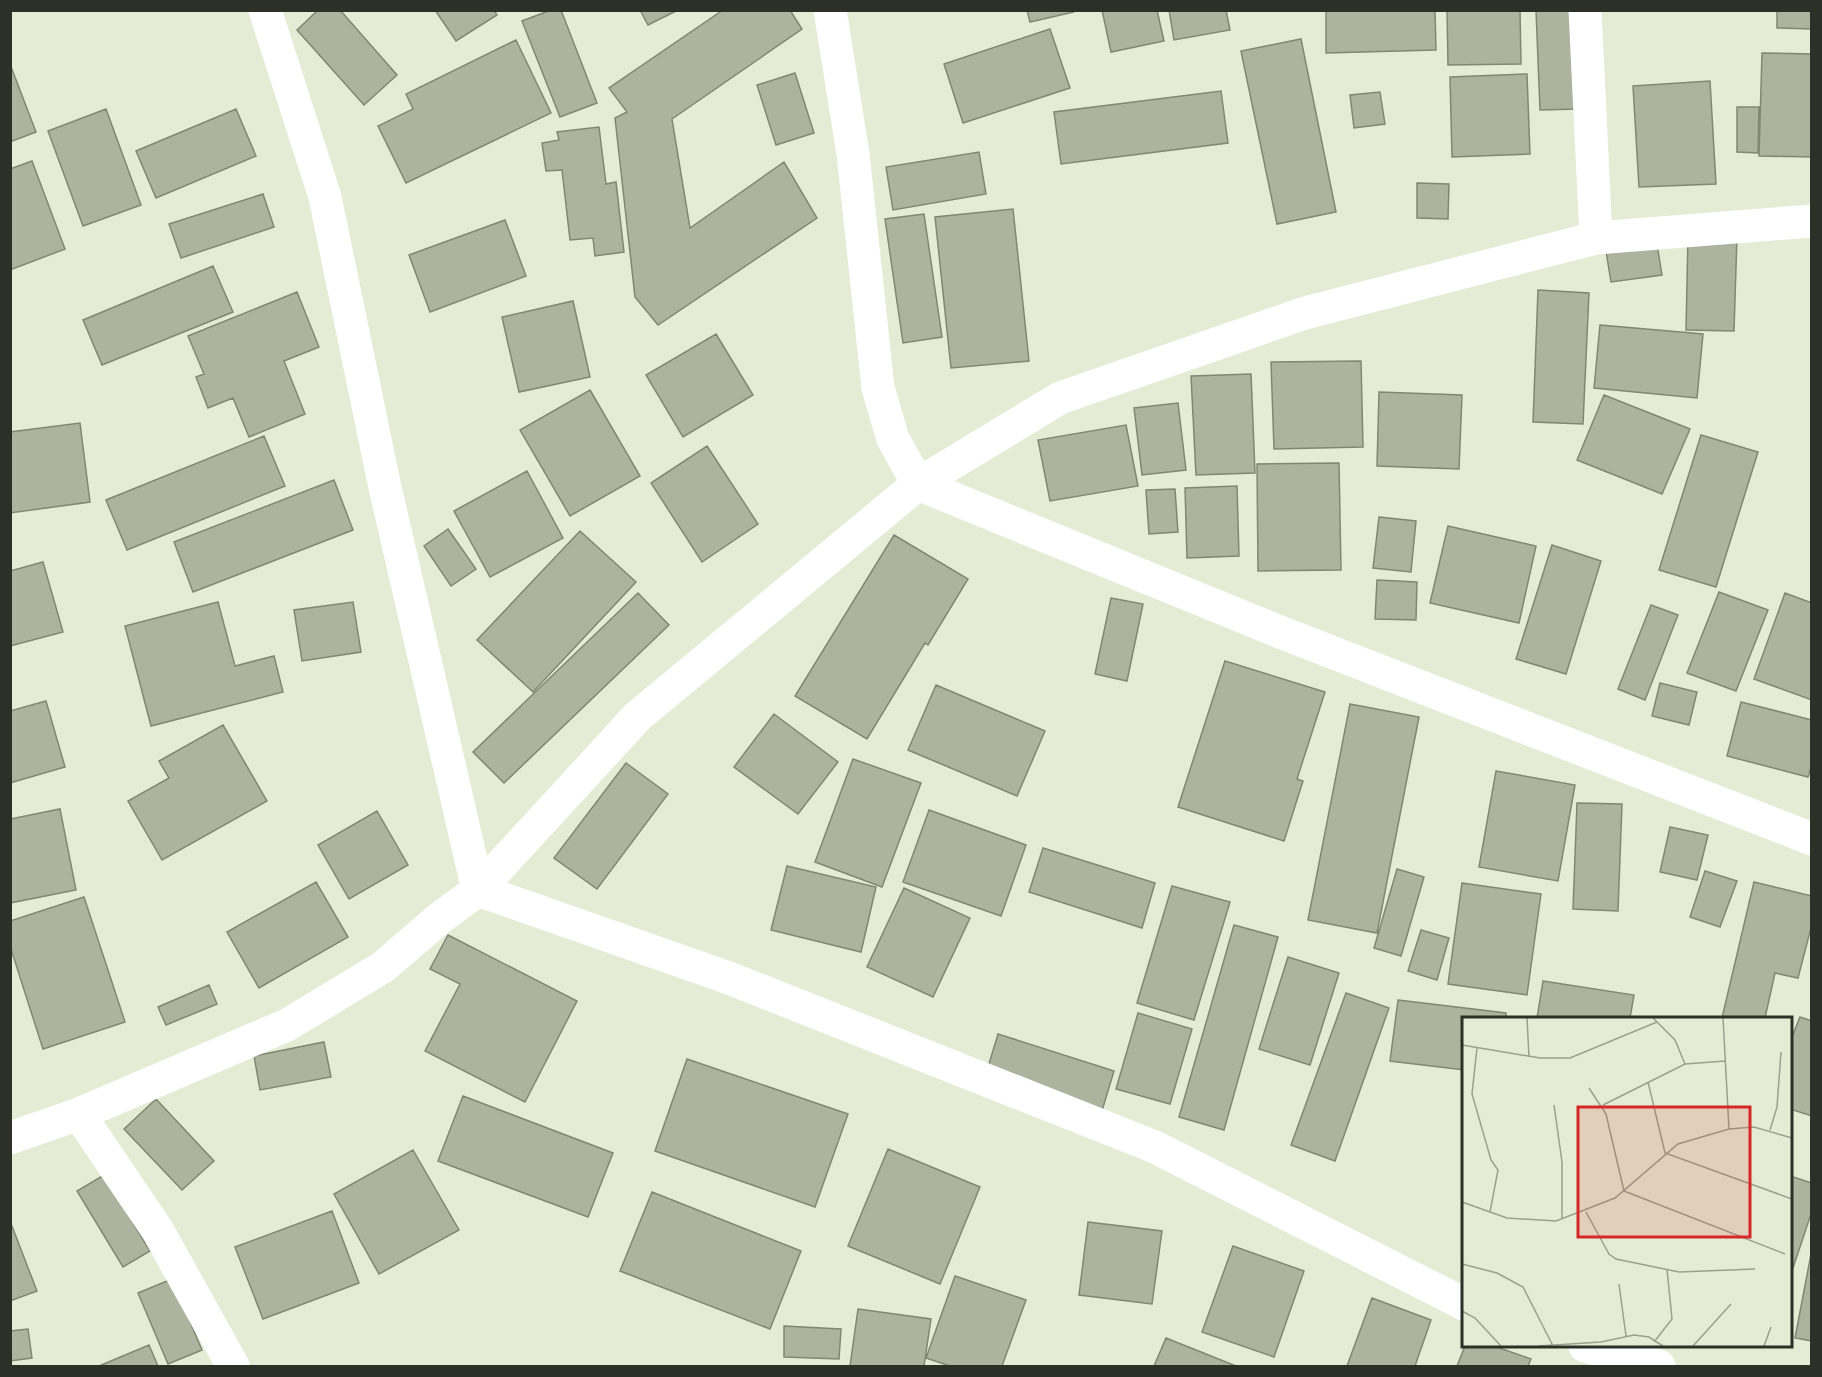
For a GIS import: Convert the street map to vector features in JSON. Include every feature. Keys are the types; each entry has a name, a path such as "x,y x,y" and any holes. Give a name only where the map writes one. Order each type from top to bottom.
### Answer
{"street":[{"path":"265,10 287,72 325,197 384,483 478,890"},
{"path":"830,10 853,154 878,388 893,439 918,484 1291,636 1812,838"},
{"path":"1585,10 1596,238"},
{"path":"10,1138 79,1114 287,1025 383,968 440,918 478,890 638,716 918,484 1060,398 1305,313 1596,238 1812,221"},
{"path":"478,890 729,978 1155,1147 1462,1303"},
{"path":"79,1114 158,1231 233,1366"},
{"path":"1589,1347 1659,1366"}],"building":[{"path":"318,10 340,10 397,75 364,105 297,30"},
{"path":"435,10 494,10 497,15 456,41"},
{"path":"551,10 561,10 597,103 560,117 522,21"},
{"path":"640,10 678,10 648,25"},
{"path":"723,10 790,10 802,29 672,119 690,228 784,162 817,218 658,325 635,297 615,118 627,112 609,88"},
{"path":"1027,10 1074,10 1074,12 1030,22"},
{"path":"1102,10 1157,10 1164,41 1111,52"},
{"path":"1169,10 1226,10 1230,30 1174,40"},
{"path":"1326,10 1435,10 1436,50 1326,53"},
{"path":"1447,10 1520,10 1521,64 1448,65"},
{"path":"1536,10 1575,10 1578,109 1540,110"},
{"path":"1777,10 1812,10 1812,29 1777,28"},
{"path":"1050,29 1070,88 963,123 944,64"},
{"path":"1301,39 1336,212 1277,224 1241,51"},
{"path":"516,40 551,113 406,183 378,126 413,109 406,94"},
{"path":"1762,53 1812,54 1812,157 1759,156"},
{"path":"10,64 36,132 10,142"},
{"path":"795,73 814,133 776,145 757,85"},
{"path":"1527,74 1530,154 1452,157 1450,77"},
{"path":"1710,81 1716,184 1639,187 1633,86"},
{"path":"1221,91 1228,143 1061,164 1054,112"},
{"path":"1380,92 1385,124 1354,128 1350,95"},
{"path":"1737,107 1759,107 1758,153 1737,152"},
{"path":"106,109 141,205 83,226 48,131"},
{"path":"236,109 256,156 156,198 136,151"},
{"path":"599,127 606,184 616,182 624,252 595,256 593,238 570,240 562,170 546,171 542,143 559,140 557,132"},
{"path":"979,152 986,194 893,210 886,167"},
{"path":"32,161 65,249 10,270 10,169"},
{"path":"1417,183 1449,184 1448,219 1417,218"},
{"path":"263,194 274,227 181,258 169,224"},
{"path":"1013,209 1029,361 951,368 935,217"},
{"path":"924,214 942,337 903,343 885,219"},
{"path":"505,220 526,276 430,312 409,255"},
{"path":"1688,235 1737,236 1734,331 1686,330"},
{"path":"1656,238 1662,275 1611,282 1605,245"},
{"path":"213,266 233,312 102,365 83,320"},
{"path":"1538,290 1589,293 1583,424 1533,422"},
{"path":"297,292 319,347 284,361 305,414 249,437 233,398 208,408 196,377 204,374 188,336"},
{"path":"573,301 590,377 519,392 502,317"},
{"path":"1600,325 1703,334 1697,398 1594,388"},
{"path":"716,334 753,395 683,437 646,375"},
{"path":"1361,361 1363,447 1274,449 1271,362"},
{"path":"1251,374 1255,473 1196,475 1191,376"},
{"path":"590,390 640,476 570,516 520,430"},
{"path":"1379,392 1462,395 1459,469 1377,466"},
{"path":"1604,395 1690,429 1662,494 1577,460"},
{"path":"1178,403 1186,470 1142,475 1134,408"},
{"path":"80,423 90,502 10,513 10,432"},
{"path":"1126,425 1138,486 1050,501 1038,440"},
{"path":"1701,435 1758,452 1716,587 1659,570"},
{"path":"264,436 285,486 127,550 106,500"},
{"path":"707,446 758,524 702,562 651,483"},
{"path":"1339,463 1341,570 1258,571 1257,464"},
{"path":"527,471 563,538 490,577 454,511"},
{"path":"334,480 353,530 193,592 174,542"},
{"path":"1237,486 1239,556 1187,558 1185,488"},
{"path":"1175,489 1178,532 1149,534 1146,490"},
{"path":"1379,517 1416,521 1411,572 1373,568"},
{"path":"1448,526 1536,546 1519,623 1430,603"},
{"path":"448,529 476,569 451,586 424,546"},
{"path":"580,531 636,582 533,692 477,640"},
{"path":"894,535 968,579 928,645 925,643 867,739 795,696"},
{"path":"1552,545 1601,561 1566,674 1516,659"},
{"path":"43,562 63,632 10,646 10,571"},
{"path":"1377,580 1417,582 1416,620 1375,619"},
{"path":"1719,592 1768,610 1736,691 1687,673"},
{"path":"638,593 669,625 504,783 473,752"},
{"path":"1785,593 1812,603 1812,700 1754,679"},
{"path":"1111,598 1143,604 1127,681 1095,674"},
{"path":"218,602 235,666 274,656 283,692 151,726 125,626"},
{"path":"353,602 361,652 302,661 294,610"},
{"path":"1651,605 1678,615 1645,700 1618,689"},
{"path":"1225,661 1325,692 1297,779 1303,781 1284,841 1178,807"},
{"path":"1660,683 1697,692 1689,725 1652,716"},
{"path":"936,685 1045,731 1017,796 908,750"},
{"path":"46,701 65,767 10,783 10,711"},
{"path":"1741,702 1812,720 1812,764 1808,777 1727,756"},
{"path":"1350,704 1419,717 1377,933 1308,920"},
{"path":"774,714 838,762 798,814 734,767"},
{"path":"223,725 267,801 162,860 128,801 169,778 159,761"},
{"path":"853,759 921,783 882,887 815,862"},
{"path":"626,763 668,794 597,889 554,858"},
{"path":"1496,771 1575,785 1558,881 1479,867"},
{"path":"1577,803 1622,804 1618,911 1573,909"},
{"path":"60,809 76,890 10,903 10,819"},
{"path":"929,810 1026,845 1001,916 903,882"},
{"path":"377,811 408,865 349,899 318,845"},
{"path":"1670,827 1708,835 1697,880 1660,872"},
{"path":"1043,848 1155,883 1142,928 1029,892"},
{"path":"787,866 876,887 861,952 771,930"},
{"path":"1397,869 1424,877 1401,956 1374,948"},
{"path":"1705,871 1737,881 1720,927 1690,917"},
{"path":"316,882 348,937 259,988 227,932"},
{"path":"1754,882 1812,896 1812,924 1798,978 1775,973 1765,1017 1722,1017"},
{"path":"1462,883 1541,894 1527,995 1448,984"},
{"path":"1172,886 1230,902 1194,1020 1137,1003"},
{"path":"904,888 970,918 933,997 867,967"},
{"path":"84,897 125,1022 43,1049 10,946 10,921"},
{"path":"1234,925 1278,937 1224,1130 1179,1117"},
{"path":"1421,930 1449,938 1437,980 1408,971"},
{"path":"448,935 577,1001 525,1102 425,1051 460,984 430,969"},
{"path":"1288,957 1339,973 1310,1065 1259,1049"},
{"path":"1543,981 1634,995 1630,1017 1537,1017"},
{"path":"209,985 217,1004 166,1025 158,1007"},
{"path":"1346,993 1389,1008 1335,1161 1291,1145"},
{"path":"1398,1000 1506,1013 1506,1017 1462,1017 1462,1070 1390,1061"},
{"path":"1138,1013 1192,1029 1170,1104 1116,1089"},
{"path":"1800,1017 1812,1021 1812,1116 1792,1110 1792,1037"},
{"path":"998,1034 1114,1071 1101,1114 985,1077"},
{"path":"324,1042 331,1077 260,1090 254,1056"},
{"path":"687,1059 848,1114 815,1207 655,1151"},
{"path":"463,1096 613,1153 588,1217 438,1161"},
{"path":"156,1099 214,1161 182,1190 124,1129"},
{"path":"888,1149 980,1187 940,1284 848,1246"},
{"path":"413,1150 459,1230 379,1274 334,1194"},
{"path":"104,1175 150,1251 123,1267 77,1191"},
{"path":"1792,1177 1812,1183 1812,1211 1792,1271"},
{"path":"652,1192 801,1251 770,1329 620,1271"},
{"path":"332,1211 359,1283 263,1319 235,1247"},
{"path":"10,1221 37,1291 10,1301"},
{"path":"1088,1222 1162,1231 1152,1304 1079,1295"},
{"path":"1233,1246 1304,1271 1274,1357 1202,1332"},
{"path":"1812,1249 1812,1341 1795,1338"},
{"path":"955,1276 1026,1300 1002,1366 950,1366 926,1358"},
{"path":"172,1279 202,1350 168,1364 138,1293"},
{"path":"1372,1298 1431,1320 1415,1366 1347,1366"},
{"path":"858,1309 931,1319 924,1366 850,1366"},
{"path":"784,1326 841,1329 839,1359 784,1357"},
{"path":"28,1329 32,1358 10,1361 10,1331"},
{"path":"1166,1338 1236,1366 1154,1366"},
{"path":"149,1345 158,1366 99,1366"},
{"path":"1465,1347 1497,1347 1531,1359 1528,1366 1457,1366"}]}
